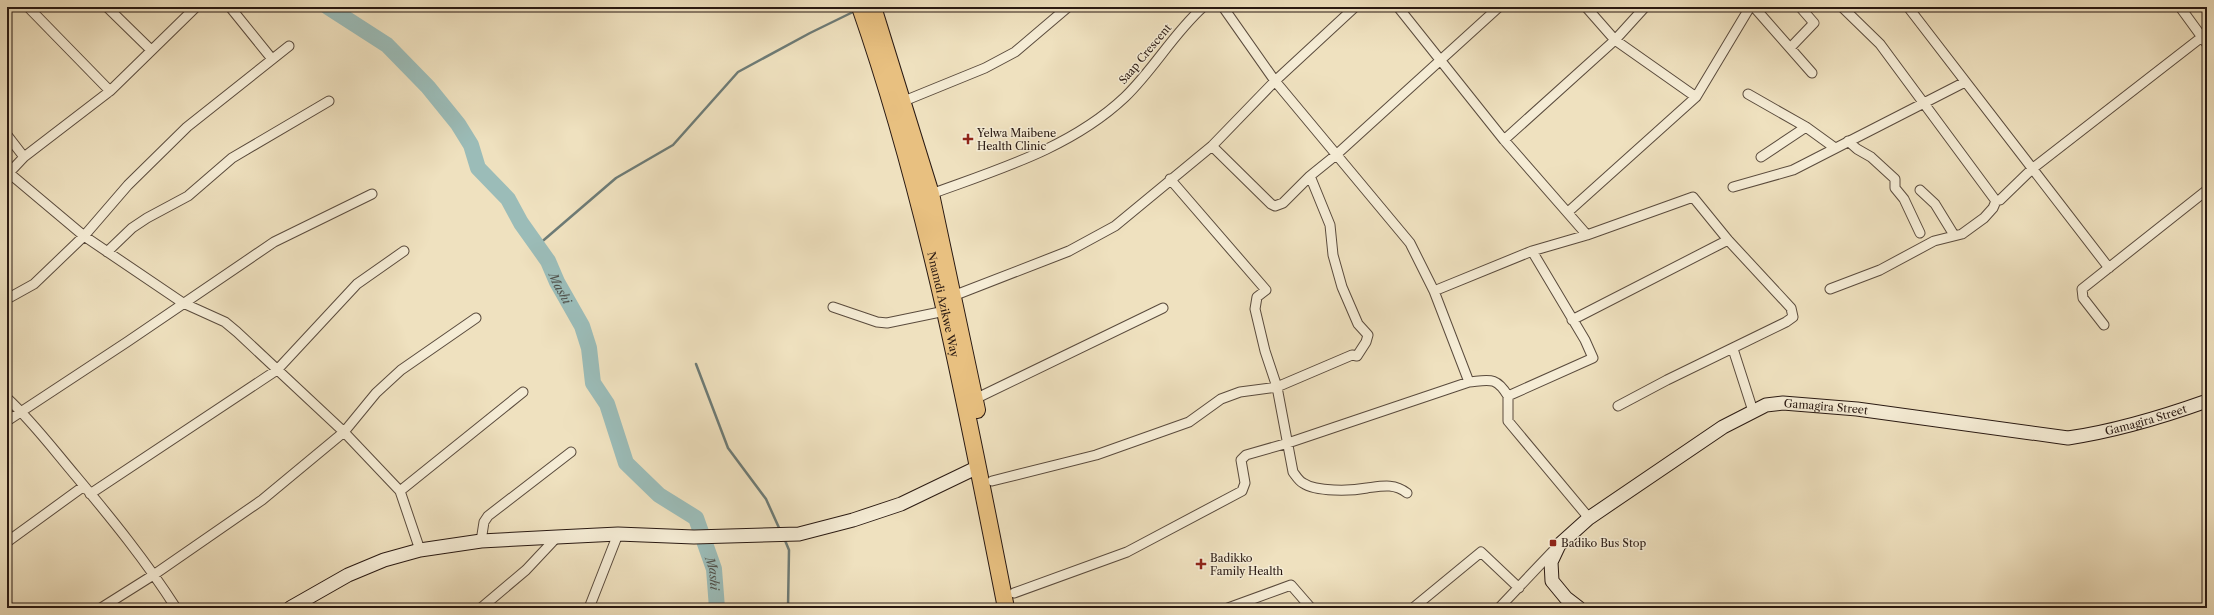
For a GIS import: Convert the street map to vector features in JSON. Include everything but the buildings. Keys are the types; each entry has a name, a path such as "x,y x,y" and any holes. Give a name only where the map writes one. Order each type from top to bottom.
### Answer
{"highway":[{"name":"Nnamdi Azikwe Way","path":"860,7 898,125 924,220 978,467 1006,608"},
{"name":"Nnamdi Azikwe Way","path":"873,7 904,101 930,194 975,399 1016,600"}],"street":[{"path":"28,7 110,91"},
{"path":"108,7 151,50"},
{"path":"196,7 186,11 151,50 110,91 24,157 8,174 84,236 107,252 183,303 225,322 344,432 400,491 420,550"},
{"path":"230,7 272,59"},
{"path":"904,101 985,68 1015,52 1068,7"},
{"name":"Saap Crescent","path":"930,194 1028,158 1061,143 1093,123 1125,97 1151,70 1173,39 1203,7"},
{"path":"1223,7 1275,81 1410,243 1434,291 1468,382"},
{"path":"953,296 1069,251 1114,226 1212,146 1275,81 1355,7"},
{"path":"1398,7 1504,140 1587,235"},
{"path":"1212,146 1275,206 1283,203 1310,176 1336,155 1499,7"},
{"path":"1586,7 1615,40 1696,97"},
{"path":"1504,140 1615,40 1645,7"},
{"path":"1568,212 1696,97 1750,7"},
{"path":"1754,7 1812,73"},
{"path":"1790,48 1814,23 1800,7"},
{"path":"1842,7 1880,44 1996,201"},
{"path":"1908,7 2109,268"},
{"path":"1830,289 1880,270 1934,241 1962,234 1984,218 1993,208 1996,201 2000,200 2032,169 2205,38 2180,7"},
{"path":"7,299 34,284 84,236 155,156 187,127 289,46"},
{"path":"1734,187 1793,170 1965,82"},
{"path":"1748,94 1806,127 1835,148"},
{"path":"107,252 132,228 147,218 188,196 232,158 329,101"},
{"path":"1760,157 1806,127"},
{"path":"7,135 24,157"},
{"path":"1848,141 1857,149 1871,157 1895,179 1895,188 1904,199 1920,232"},
{"path":"992,481 1096,455 1189,422 1221,399 1240,392 1277,387 1352,355 1357,356 1366,342 1368,335 1358,324 1342,287 1333,255 1330,225 1310,176"},
{"path":"1170,179 1266,290 1257,298 1255,309 1265,351 1277,387 1293,472 1302,483 1316,489 1365,489 1384,484 1402,488 1407,493"},
{"path":"1920,190 1935,204 1954,235"},
{"path":"2104,325 2081,293 2085,286 2207,190"},
{"path":"7,421 127,342 274,242 372,194"},
{"path":"1434,291 1532,251 1587,235 1693,197 1728,240 1793,313 1790,320 1667,380 1618,406"},
{"path":"1572,320 1728,240"},
{"path":"90,494 277,370 356,284 404,251"},
{"path":"1508,396 1592,358 1532,251"},
{"path":"833,307 877,322 887,322 944,311"},
{"path":"975,399 1163,308"},
{"path":"101,608 155,574 262,500 344,432 376,393 401,370 476,318"},
{"path":"1733,349 1753,410"},
{"path":"1016,600 1127,552 1242,491 1245,483 1241,460 1242,456 1288,443 1468,382 1492,381 1501,384 1508,396 1508,421 1589,518"},
{"path":"400,491 523,392"},
{"path":"7,398 21,411 155,574 176,608"},
{"name":"Gamagira Street","path":"1579,608 1566,598 1552,581 1551,562 1559,545 1589,518 1723,427 1753,410 1774,403 1791,403 1857,409 2068,438 2093,434 2160,417 2207,401"},
{"path":"481,541 484,522 488,516 571,452"},
{"path":"290,608 348,575 384,560 420,550 481,541 557,536 618,534 694,537 775,536 799,534 853,520 901,504 978,467"},
{"path":"7,542 84,486"},
{"path":"589,608 618,534"},
{"path":"481,608 526,570 557,536"},
{"path":"1499,608 1559,545"},
{"path":"1413,608 1481,552 1519,588"},
{"path":"1228,608 1291,585 1312,608"}],"waterway":[{"name":"Mashi","path":"328,7 387,45 428,87 458,124 471,145 478,168 508,199 521,223 548,261 557,282 582,326 589,348 593,383 607,404 626,463 659,495 696,518 714,569 717,608"},
{"path":"538,245 616,178 673,145 738,72 810,33 855,11"},
{"path":"696,364 728,448 766,499 780,530"},
{"path":"784,538 789,550 788,608"}],"place":[{"name":"Yelwa Maibene Health Clinic","path":"968,139"},
{"name":"Badiko Bus Stop","path":"1553,543"},
{"name":"Badikko Family Health","path":"1201,564"}]}
